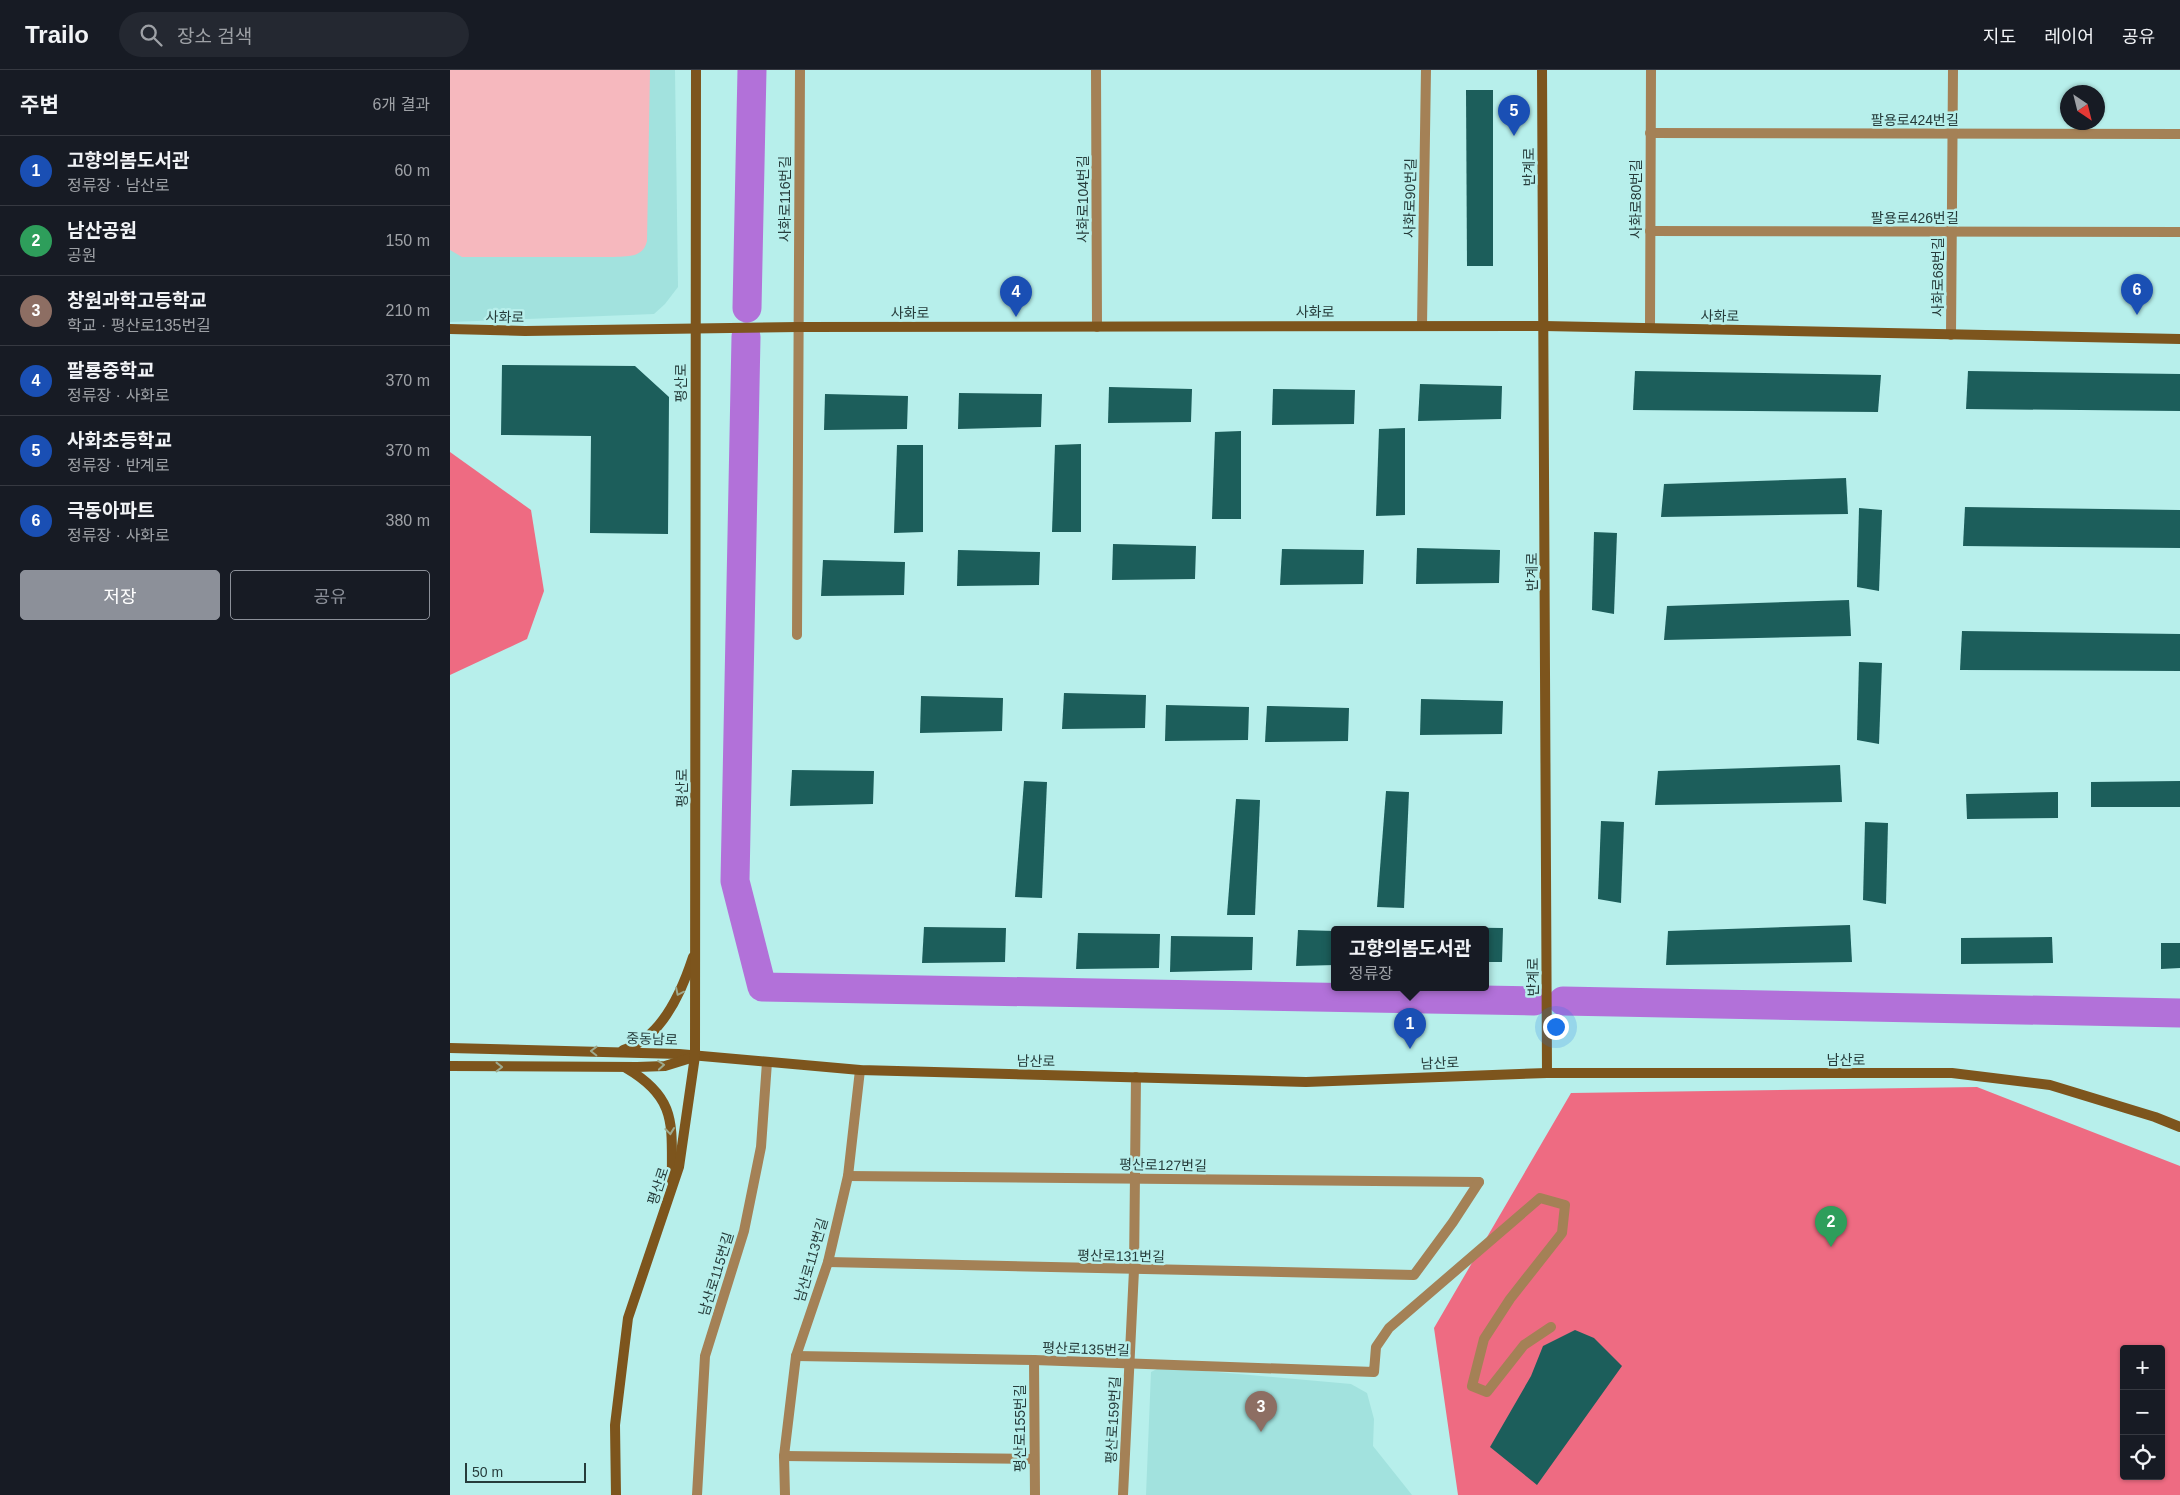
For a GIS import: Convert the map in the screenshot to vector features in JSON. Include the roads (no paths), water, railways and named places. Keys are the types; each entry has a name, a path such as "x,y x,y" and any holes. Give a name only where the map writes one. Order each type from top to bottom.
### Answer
{"main road":[{"name":"평산로","path":"616,1495 615,1425 628,1318 680,1167 695,1056 694,330 696,70"},
{"name":"반계로","path":"1542,70 1547,1073"},
{"name":"사화로","path":"450,329 525,331 798,327 1544,326 2180,339"},
{"path":"616,1052 632,1048 646,1038 660,1024 688,973 696,946"},
{"name":"중동남로","path":"450,1048 695,1056"},
{"name":"남산로","path":"695,1056 860,1070 1306,1082 1547,1073 1952,1073 2050,1085 2155,1117 2180,1127"},
{"name":"중동남로","path":"450,1066 665,1066 695,1056"},
{"path":"625,1067 651,1084 661,1095 668,1110 671,1138 672,1188"}],"street":[{"name":"사화로116번길","path":"797,635 800,70"},
{"name":"사화로104번길","path":"1096,70 1097,327"},
{"name":"사화로90번길","path":"1422,326 1426,70"},
{"name":"사화로80번길","path":"1650,328 1651,70"},
{"name":"사화로68번길","path":"1951,334 1953,70"},
{"name":"팔용로424번길","path":"1650,133 2180,134"},
{"name":"팔용로426번길","path":"1650,231 2180,232"},
{"name":"남산로115번길","path":"697,1495 705,1356 746,1222 761,1147 767,1062"},
{"name":"남산로113번길","path":"785,1495 784,1456 796,1356 828,1262 848,1176 860,1070"},
{"name":"평산로159번길","path":"1123,1495 1134,1270 1136,1077"},
{"name":"평산로127번길","path":"848,1176 1479,1182 1453,1222 1414,1275"},
{"name":"평산로135번길","path":"796,1356 1034,1360 1374,1372 1376,1348 1389,1328 1540,1198 1565,1205 1562,1233 1510,1299 1484,1338 1472,1386 1487,1392 1524,1345 1550,1327"},
{"name":"평산로131번길","path":"828,1262 1414,1275"},
{"name":"평산로155번길","path":"1034,1360 1034,1495"},
{"path":"784,1456 1034,1459"}],"waterway":[{"path":"747,308 752,70"},
{"path":"746,337 735,881 762,987 1534,1001"},
{"path":"1563,1001 2180,1013"}],"place":[{"name":"사화초등학교","path":"1514,136"},
{"name":"극동아파트","path":"2137,315"},
{"name":"팔룡중학교","path":"1016,317"},
{"name":"고향의봄도서관","path":"1410,1049"},
{"name":"남산공원","path":"1831,1247"},
{"name":"창원과학고등학교","path":"1261,1432"}]}
